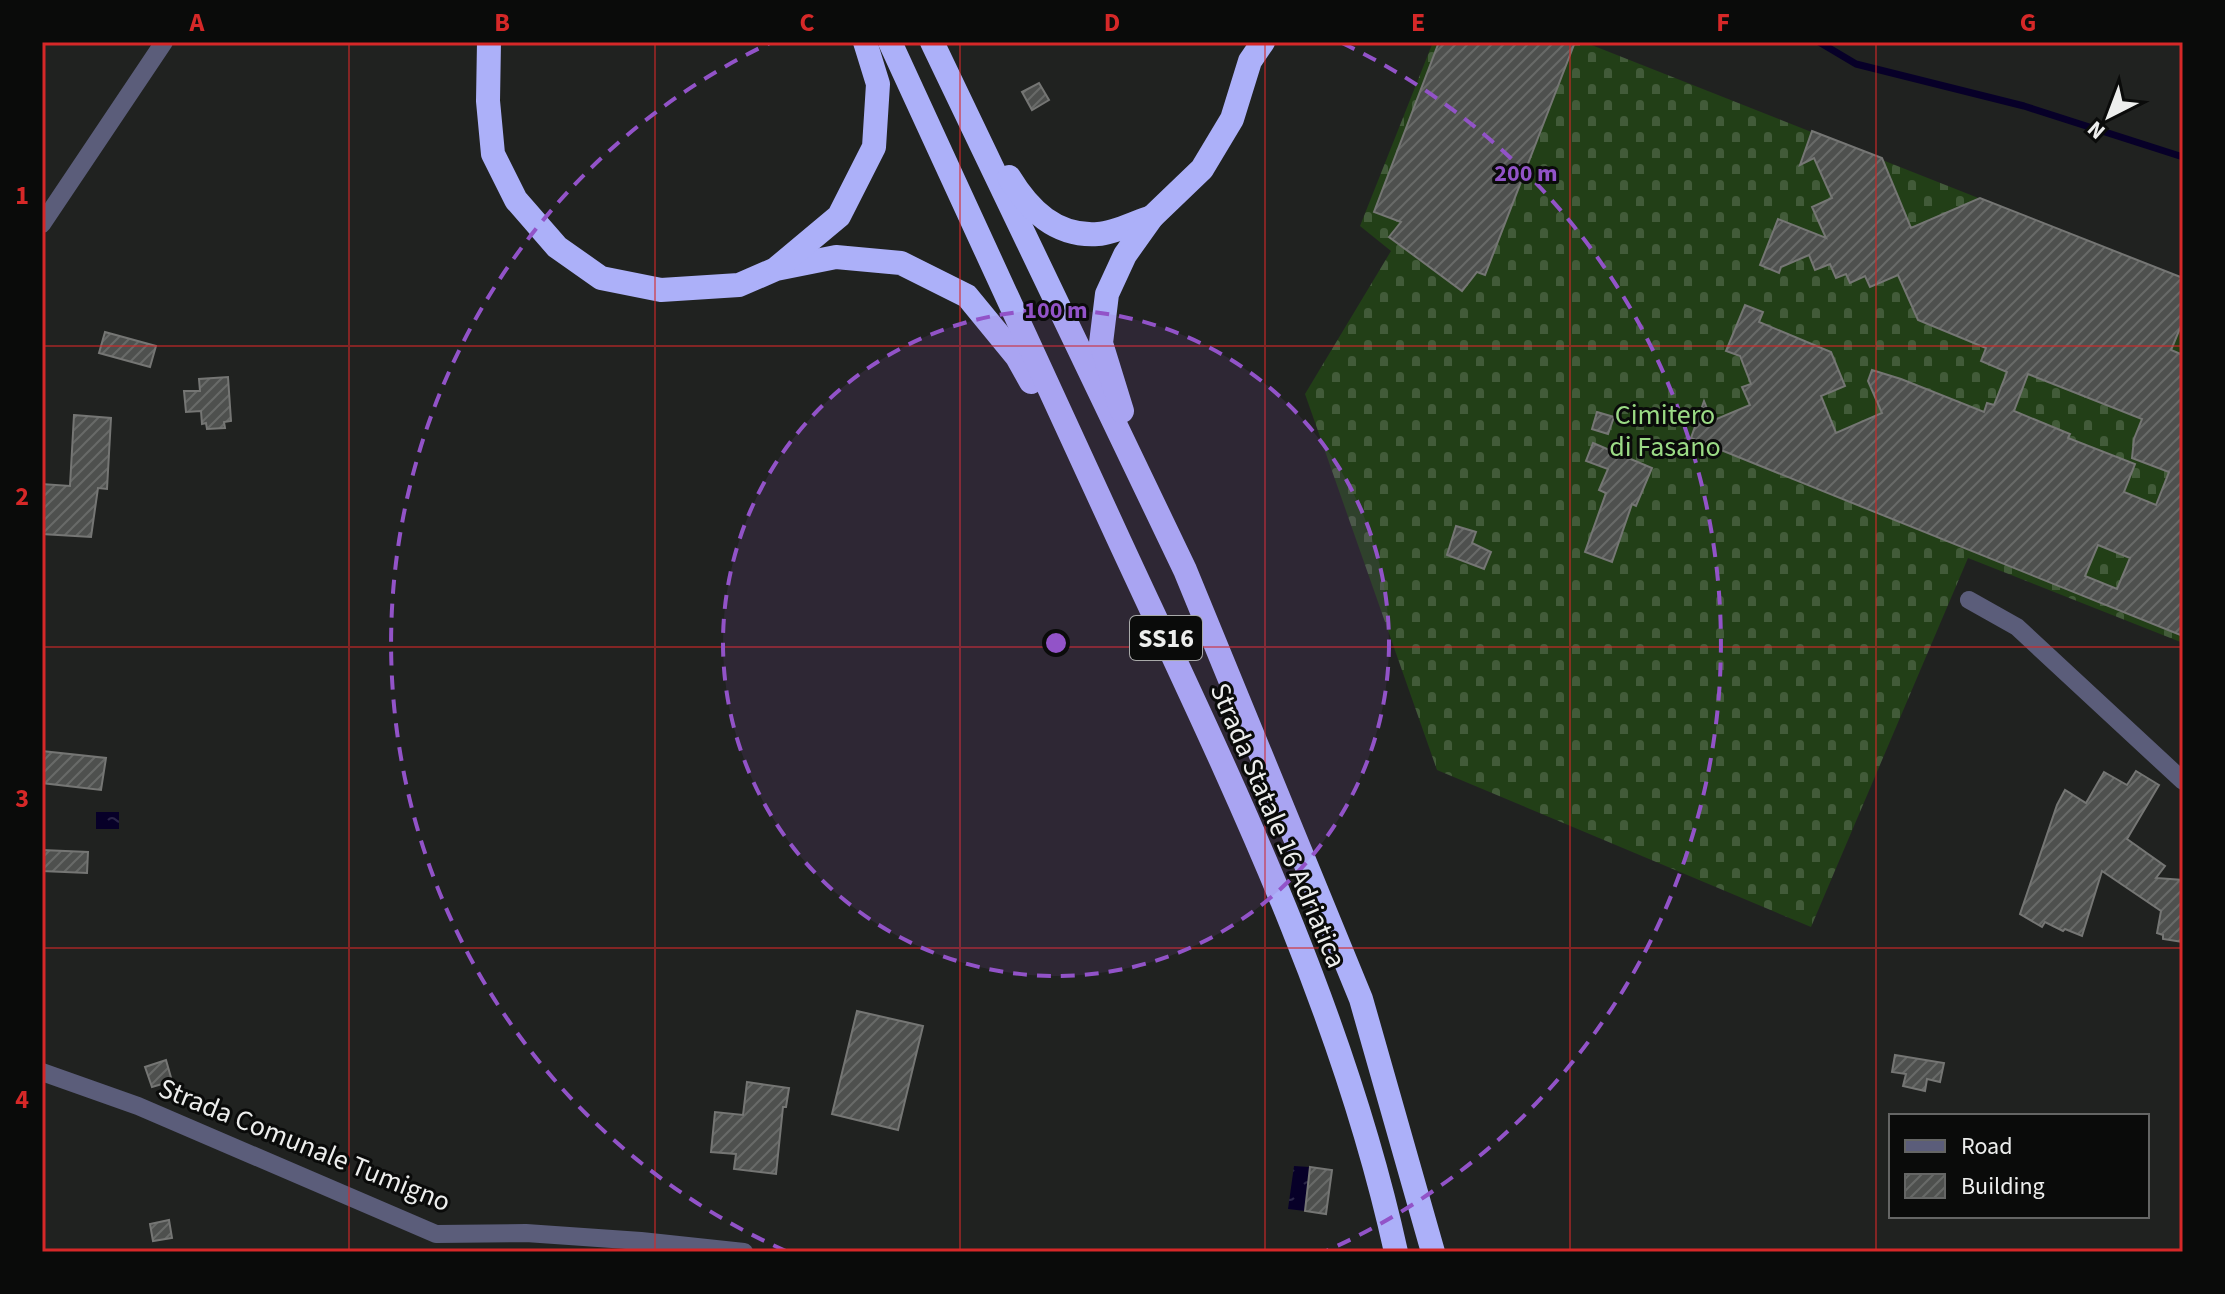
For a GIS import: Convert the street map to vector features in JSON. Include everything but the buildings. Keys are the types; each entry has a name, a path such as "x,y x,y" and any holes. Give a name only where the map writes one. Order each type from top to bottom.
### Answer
{"highway":[{"path":"489,42 488,101 493,154 516,200 557,247 601,278 661,290 739,285 776,269 836,257 901,263 967,296 1017,357 1120,542"},
{"path":"488,101 505,42"},
{"path":"776,269 839,216 874,147 878,84 865,42"},
{"name":"Strada Statale 16 Adriatica","path":"890,42 1267,862 1350,1078 1396,1252"},
{"name":"Strada Statale 16 Adriatica","path":"932,42 1185,570 1361,999 1433,1252"},
{"path":"1185,570 1120,405 1101,343 1107,294 1125,255 1152,217 1202,169 1232,119 1253,48"},
{"path":"952,86 1024,202 1063,231 1100,234 1152,217"}],"street":[{"path":"42,224 164,42"},
{"path":"1969,600 2017,627 2183,781"},
{"name":"Strada Comunale Tumigno","path":"42,1072 138,1106 436,1234 526,1233 640,1246 744,1252"}],"green space":[{"name":"Cimitero di Fasano","path":"1433,42 1584,42 2057,229 2183,283 2183,643 1968,558 1811,927 1437,770 1305,394 1391,251 1360,226"}],"water":[{"path":"96,812 119,812 119,829 96,829"},
{"path":"1294,1166 1310,1167 1305,1211 1288,1209"}],"waterway":[{"path":"1819,42 1856,64 2024,106 2183,157"}]}
